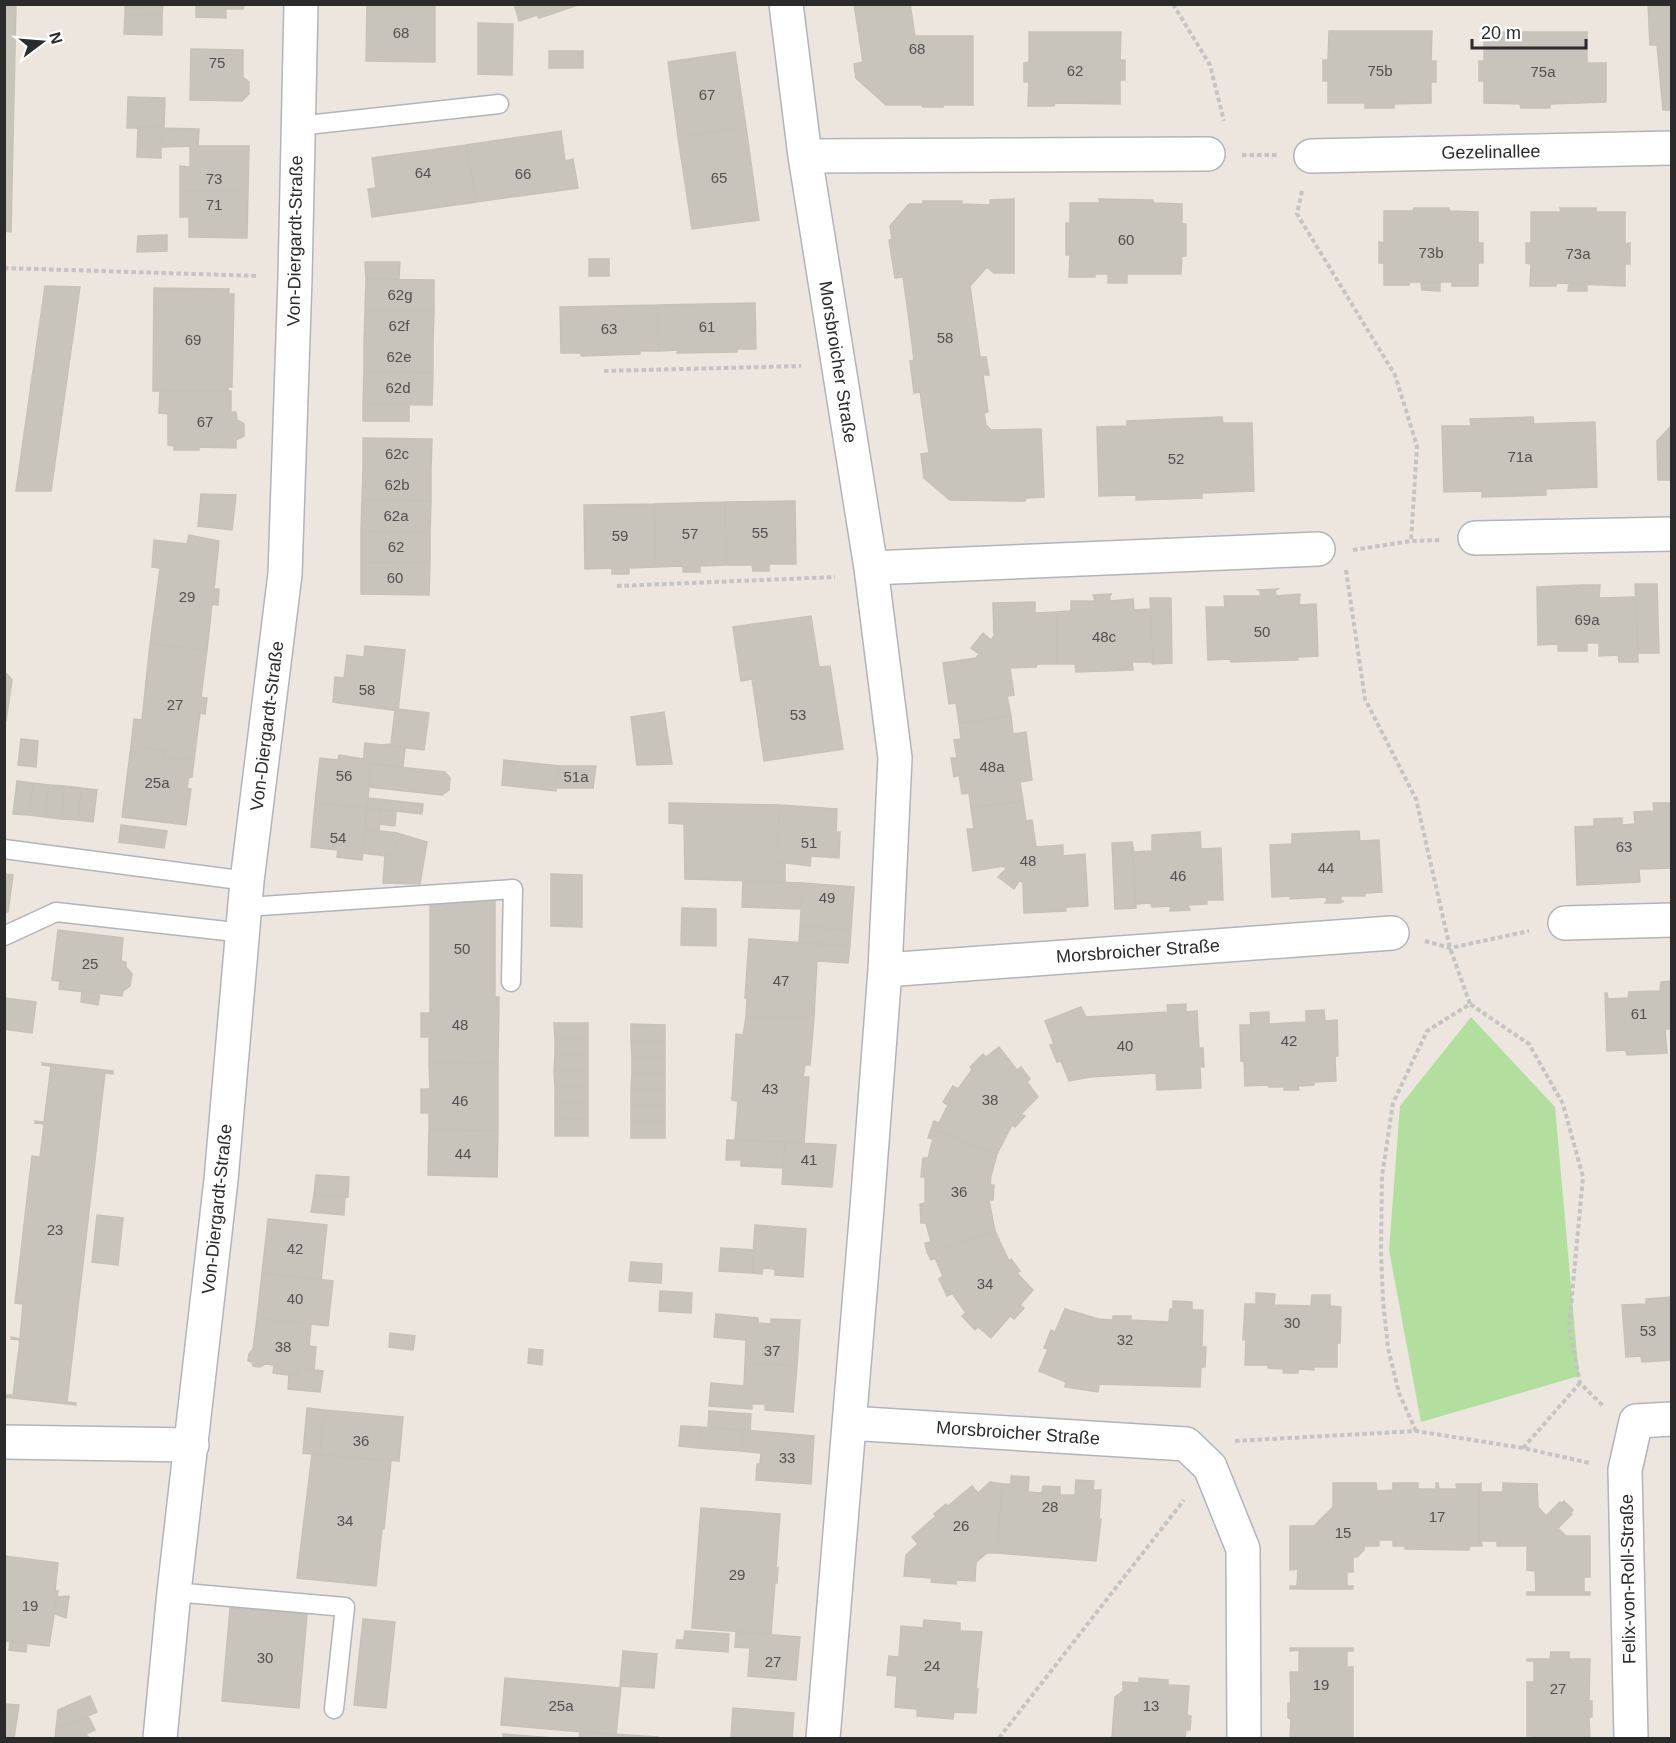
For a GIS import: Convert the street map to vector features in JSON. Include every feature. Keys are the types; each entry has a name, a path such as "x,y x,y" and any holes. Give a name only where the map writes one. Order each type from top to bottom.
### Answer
{"street":[{"name":"Von-Diergardt-Straße","path":"160,1738 174,1592 221,1180 246,907 285,574 301,4"},
{"name":"Morsbroicher Straße","path":"786,4 805,156 871,568 895,758 885,970 823,1738"},
{"name":"Gezelinallee","path":"1311,156 1671,148"},
{"path":"805,156 1208,154"},
{"path":"1475,538 1671,534"},
{"path":"871,568 1331,550"},
{"path":"1565,923 1671,920"},
{"name":"Morsbroicher Straße","path":"885,970 1392,933"},
{"path":"1622,1416 1671,1419"},
{"name":"Felix-von-Roll-Straße","path":"1622,1416 1631,1738"},
{"name":"Morsbroicher Straße","path":"849,1423 1186,1444"},
{"path":"4,1442 192,1445"},
{"path":"1186,1444 1209,1467 1243,1549 1244,1738"}],"lane":[{"path":"298,126 499,104"},
{"path":"4,849 246,907"},
{"path":"4,936 56,912 246,907 513,890 511,982"},
{"path":"174,1592 345,1607 334,1709"}],"path":[{"path":"1173,4 1210,65 1226,131 1208,154"},
{"path":"1208,154 1311,156 1297,214 1395,375 1417,446 1411,541"},
{"path":"4,268 295,278"},
{"path":"604,371 796,367 838,361"},
{"path":"1475,538 1411,541 1331,550 1365,699 1416,799 1450,948 1470,1004 1529,1044 1563,1104 1583,1177 1569,1328 1581,1383 1622,1416"},
{"path":"617,586 832,578 871,568"},
{"path":"1392,933 1450,948 1565,923"},
{"path":"1416,1431 1399,1393 1388,1348 1381,1252 1382,1176 1393,1103 1427,1031 1470,1004"},
{"path":"1523,1448 1581,1383"},
{"path":"1186,1444 1416,1431 1523,1448 1625,1470"},
{"path":"999,1738 1209,1467"}],"green space":[{"path":"1471,1017 1555,1107 1579,1376 1421,1422 1389,1250 1400,1106"}],"building":[{"path":"4,4 16,4 11,232 4,231"},
{"path":"125,4 163,4 162,16 125,15"},
{"path":"196,4 244,4 243,9 226,9 226,18 196,17"},
{"path":"367,4 435,4 435,62 366,61"},
{"path":"514,4 581,4 539,18 537,15 519,21"},
{"path":"854,4 910,4 915,36 973,36 973,105 923,107 922,105 886,105 856,78 854,64 863,62"},
{"path":"1648,4 1672,4 1672,110 1663,110 1657,45 1650,45"},
{"path":"125,15 162,16 162,35 124,34"},
{"path":"478,23 513,24 512,75 478,74"},
{"path":"1329,31 1432,31 1431,61 1436,61 1436,82 1431,82 1431,103 1394,104 1394,108 1365,108 1365,103 1328,103 1328,81 1323,81 1323,60 1328,60"},
{"path":"1029,32 1121,32 1120,60 1125,60 1125,80 1120,80 1120,104 1055,103 1054,106 1028,106 1029,82 1024,82 1024,63 1029,62"},
{"path":"1484,32 1587,32 1587,63 1606,63 1606,102 1550,104 1550,108 1521,108 1520,104 1484,103 1484,81 1479,81 1479,61 1484,61"},
{"path":"191,49 243,50 243,77 249,82 249,94 242,101 190,100"},
{"path":"549,51 583,51 583,68 549,68"},
{"path":"735,52 746,127 678,137 668,62"},
{"path":"128,97 165,98 164,128 127,128"},
{"path":"138,127 161,128 161,158 137,157"},
{"path":"746,127 759,220 692,229 678,137"},
{"path":"161,128 199,129 198,146 161,147"},
{"path":"561,131 565,161 573,159 578,188 476,202 466,145"},
{"path":"466,145 476,202 372,217 368,189 376,188 372,158"},
{"path":"190,146 249,146 248,192 180,191 180,166 190,167"},
{"path":"180,191 248,192 247,238 189,237 189,217 180,217"},
{"path":"1014,199 1014,273 994,273 987,267 970,286 980,357 986,357 989,375 983,375 988,412 984,413 986,425 991,430 1041,429 1044,497 1026,498 1025,501 950,500 924,478 921,454 929,453 920,392 914,393 910,361 914,360 903,277 895,278 889,240 892,239 890,226 909,204 923,204 923,201 962,201 962,204 990,205 990,200"},
{"path":"1099,199 1153,200 1153,203 1182,204 1182,224 1186,224 1186,256 1182,256 1181,274 1095,274 1095,277 1069,277 1070,255 1066,255 1066,223 1070,223 1070,203 1100,203"},
{"path":"1414,208 1449,208 1449,211 1478,212 1478,243 1483,243 1483,263 1478,263 1478,286 1452,286 1452,282 1410,282 1409,285 1384,285 1384,263 1379,263 1379,242 1384,243 1384,211 1413,211"},
{"path":"1560,208 1596,208 1596,212 1625,212 1625,244 1630,243 1630,264 1625,264 1625,286 1556,283 1556,286 1530,286 1531,264 1526,263 1526,243 1531,243 1531,212 1561,212"},
{"path":"167,235 167,251 137,252 138,236"},
{"path":"589,259 609,259 609,276 589,276"},
{"path":"365,262 400,262 399,279 366,279"},
{"path":"1108,274 1127,274 1127,283 1108,283"},
{"path":"366,279 434,280 434,311 365,311"},
{"path":"1421,283 1440,283 1440,291 1422,290"},
{"path":"1569,283 1587,283 1587,291 1568,291"},
{"path":"45,286 80,287 51,491 16,491"},
{"path":"154,288 229,289 229,294 234,294 232,387 228,387 228,392 153,391"},
{"path":"755,303 756,349 737,349 737,352 659,351 657,305"},
{"path":"657,305 659,351 581,356 581,353 561,353 560,307"},
{"path":"365,311 434,311 433,342 364,342"},
{"path":"364,342 433,342 433,373 364,372"},
{"path":"364,372 433,373 432,405 363,404"},
{"path":"160,391 231,391 231,412 236,412 237,420 244,424 244,436 236,440 236,448 199,447 199,450 174,450 174,446 168,445 168,414 159,413"},
{"path":"363,404 409,404 409,421 363,421"},
{"path":"1222,417 1223,423 1252,423 1254,491 1202,493 1202,498 1136,500 1136,495 1099,496 1097,427 1127,426 1127,421"},
{"path":"1533,417 1534,424 1595,422 1597,487 1546,489 1546,495 1482,497 1482,491 1444,492 1442,426 1471,426 1470,419"},
{"path":"1672,425 1672,480 1658,480 1657,441"},
{"path":"363,438 432,439 431,470 363,470"},
{"path":"363,470 431,470 431,501 362,500"},
{"path":"201,494 236,495 232,530 198,526"},
{"path":"362,500 431,501 430,532 361,531"},
{"path":"795,501 796,564 769,564 769,571 753,571 752,565 726,565 725,502"},
{"path":"725,502 726,565 700,566 700,572 683,572 683,566 656,567 654,504"},
{"path":"654,504 656,567 629,568 629,574 612,574 612,568 585,569 584,505"},
{"path":"361,531 430,532 430,563 361,562"},
{"path":"189,535 219,541 214,589 219,589 218,605 212,604 207,650 150,644 160,568 152,567 154,540 187,544"},
{"path":"361,562 430,563 429,595 361,594"},
{"path":"1635,584 1657,584 1659,653 1638,653"},
{"path":"1600,585 1599,598 1636,597 1638,662 1619,662 1618,655 1599,656 1599,643 1587,643 1587,651 1558,651 1558,644 1538,645 1537,587"},
{"path":"1278,589 1275,591 1276,596 1300,594 1299,605 1316,604 1318,656 1298,657 1298,660 1231,662 1230,659 1208,660 1206,607 1225,607 1224,596 1261,596 1258,590"},
{"path":"1112,594 1110,601 1133,599 1134,610 1150,609 1153,664 1151,662 1132,662 1133,670 1076,672 1075,664 1057,664 1056,612 1071,611 1071,601 1095,601 1093,595"},
{"path":"1150,598 1171,598 1172,663 1153,664"},
{"path":"1035,602 1035,613 1056,612 1057,664 1010,668 1014,695 1007,696 1011,716 959,723 956,703 949,704 943,663 976,658 979,654 971,648 983,633 991,640 994,636 993,603"},
{"path":"811,616 819,667 830,666 843,749 764,761 752,679 741,681 733,627"},
{"path":"150,644 207,650 201,697 207,698 205,714 200,713 194,760 163,758 164,750 131,746 134,719 142,720"},
{"path":"365,646 405,650 398,711 333,702 335,677 344,678 347,655 364,657"},
{"path":"4,674 12,680 6,721 4,721"},
{"path":"398,709 429,713 424,750 382,745 391,744 395,710 398,711"},
{"path":"664,712 672,764 637,765 631,717"},
{"path":"1011,716 1013,734 1026,732 1032,780 1020,782 1023,801 971,808 969,793 962,794 959,775 954,777 951,758 957,758 954,740 961,739 959,723"},
{"path":"21,739 38,741 36,767 18,765"},
{"path":"365,743 405,748 403,767 363,763"},
{"path":"131,746 164,750 163,758 194,760 192,777 189,776 187,788 191,789 186,825 122,817"},
{"path":"339,755 364,759 363,763 371,764 367,808 315,803 320,758 338,760"},
{"path":"504,760 559,766 556,791 502,785"},
{"path":"371,764 445,772 450,778 449,790 442,795 369,787"},
{"path":"559,766 596,766 593,788 556,788"},
{"path":"17,781 33,783 29,815 13,814"},
{"path":"33,783 49,785 45,817 29,815"},
{"path":"49,785 65,786 61,819 45,817"},
{"path":"65,786 81,788 78,820 61,819"},
{"path":"81,788 97,790 93,822 78,820"},
{"path":"368,798 423,804 422,814 367,808"},
{"path":"1023,801 1026,821 1032,820 1036,847 1063,845 1063,856 1085,854 1088,906 1066,907 1066,911 1024,913 1023,883 1020,880 1014,889 998,877 1006,869 1004,866 973,871 967,829 974,829 971,808"},
{"path":"315,803 367,808 362,860 337,857 338,850 311,847"},
{"path":"669,803 780,805 777,853 782,853 782,860 778,862 785,864 785,882 685,879 684,824 669,823"},
{"path":"1653,803 1672,803 1672,868 1639,869 1640,882 1577,885 1575,827 1594,826 1594,819 1622,818 1622,825 1635,824 1634,812 1654,811"},
{"path":"780,805 837,809 836,832 840,832 839,858 811,856 810,866 778,862 782,860 782,853 777,853"},
{"path":"367,808 381,810 379,831 364,829"},
{"path":"381,810 396,811 395,826 380,824"},
{"path":"121,825 167,831 164,848 119,842"},
{"path":"364,829 397,833 394,857 363,853"},
{"path":"1359,831 1360,841 1379,840 1382,892 1365,893 1365,896 1341,896 1341,901 1344,901 1340,903 1324,903 1327,902 1326,897 1290,899 1291,896 1272,897 1270,845 1292,844 1292,834"},
{"path":"1200,832 1201,849 1221,848 1223,900 1207,900 1207,904 1188,905 1190,910 1170,911 1171,906 1152,907 1151,903 1136,904 1136,908 1132,842 1134,852 1152,851 1152,835"},
{"path":"397,833 427,842 420,884 383,883 385,855 394,857"},
{"path":"1132,842 1136,908 1115,909 1112,843"},
{"path":"4,874 13,875 8,912 4,912"},
{"path":"551,874 582,875 582,927 551,926"},
{"path":"743,881 803,883 801,909 742,907"},
{"path":"803,883 854,887 851,930 800,926"},
{"path":"430,901 495,901 495,997 430,997"},
{"path":"682,908 716,909 716,946 681,945"},
{"path":"800,926 851,930 850,946 799,943"},
{"path":"58,930 123,938 121,961 126,962 126,967 132,974 130,986 123,991 122,996 59,989 60,981 52,980"},
{"path":"749,939 850,946 848,963 817,961 815,998 745,998"},
{"path":"1672,981 1672,1029 1665,1029 1667,1053 1627,1055 1626,1050 1607,1051 1605,993 1608,999 1628,998 1629,992 1660,991 1661,982"},
{"path":"82,991 100,993 98,1005 81,1002"},
{"path":"430,997 499,997 498,1064 429,1062 429,1037 421,1037 421,1013 430,1013"},
{"path":"4,998 36,1002 32,1033 4,1029"},
{"path":"747,998 815,998 814,1017 746,1017"},
{"path":"1186,1004 1186,1012 1197,1011 1199,1048 1203,1048 1204,1067 1200,1067 1201,1088 1157,1090 1156,1073 1090,1077 1069,1081 1061,1061 1057,1062 1050,1045 1054,1044 1045,1021 1081,1007 1086,1017 1168,1012 1167,1005"},
{"path":"1324,1010 1325,1021 1337,1020 1336,1081 1314,1082 1314,1085 1298,1086 1299,1090 1284,1090 1284,1087 1269,1087 1268,1085 1245,1086 1244,1061 1241,1061 1240,1025 1251,1025 1250,1013 1269,1012 1269,1024 1306,1022 1306,1011"},
{"path":"746,1017 814,1017 810,1065 805,1065 803,1077 809,1077 804,1143 735,1140 738,1101 732,1100 736,1034 743,1035"},
{"path":"554,1023 588,1023 588,1039 555,1039"},
{"path":"631,1024 665,1025 665,1041 631,1041"},
{"path":"555,1039 588,1039 588,1055 555,1055"},
{"path":"631,1041 665,1041 665,1057 632,1057"},
{"path":"999,1047 1017,1070 1021,1067 1030,1079 1027,1082 1038,1097 1021,1114 1025,1116 1015,1127 1012,1125 997,1154 931,1129 934,1121 939,1123 948,1105 943,1102 953,1086 958,1089 972,1070 970,1067 983,1054 986,1057"},
{"path":"555,1055 588,1055 588,1071 554,1071"},
{"path":"632,1057 665,1057 665,1073 632,1073"},
{"path":"429,1062 498,1064 498,1131 429,1129 429,1113 421,1113 421,1089 430,1089"},
{"path":"42,1063 113,1071 113,1074 105,1073 67,1402 76,1403 76,1405 4,1397 4,1395 13,1395 20,1340 11,1339 11,1337 20,1339 23,1304 15,1303 32,1156 40,1157 44,1124 35,1123 35,1121 44,1122 51,1066 42,1065"},
{"path":"554,1071 588,1071 588,1087 555,1087"},
{"path":"632,1073 665,1073 665,1089 631,1089"},
{"path":"555,1087 588,1087 588,1103 555,1103"},
{"path":"631,1089 665,1089 665,1105 631,1105"},
{"path":"555,1103 588,1103 588,1119 555,1120"},
{"path":"631,1105 665,1105 665,1122 631,1121"},
{"path":"588,1119 588,1136 555,1136 555,1120"},
{"path":"631,1121 665,1122 665,1138 631,1138"},
{"path":"429,1129 498,1131 497,1177 428,1175"},
{"path":"931,1129 997,1154 990,1185 994,1185 993,1200 989,1200 995,1231 927,1252 925,1243 931,1242 926,1223 921,1223 920,1204 925,1203 925,1177 921,1177 923,1158 928,1158 933,1139 928,1138"},
{"path":"727,1140 785,1142 783,1168 741,1166 741,1160 726,1160"},
{"path":"785,1142 836,1145 832,1187 782,1184"},
{"path":"316,1175 349,1177 348,1197 314,1195"},
{"path":"314,1195 345,1197 344,1215 311,1212"},
{"path":"97,1215 123,1218 118,1265 92,1262"},
{"path":"268,1219 327,1225 321,1280 262,1273"},
{"path":"755,1225 806,1229 803,1277 775,1275 775,1269 763,1268 762,1274 752,1273"},
{"path":"995,1231 1009,1261 1011,1259 1020,1271 1017,1273 1033,1290 1020,1305 1024,1308 1014,1319 1010,1316 991,1338 978,1327 975,1330 962,1316 966,1313 952,1293 947,1296 939,1279 943,1276 935,1258 931,1260 927,1252"},
{"path":"721,1248 754,1250 752,1273 719,1271"},
{"path":"631,1262 662,1264 661,1283 629,1281"},
{"path":"262,1273 333,1281 328,1326 257,1318"},
{"path":"660,1291 692,1293 691,1313 659,1311"},
{"path":"1256,1293 1275,1294 1274,1305 1311,1306 1312,1295 1330,1295 1330,1306 1341,1307 1337,1367 1313,1367 1314,1370 1298,1369 1298,1373 1283,1373 1284,1369 1268,1368 1268,1365 1245,1365 1246,1340 1243,1340 1245,1304 1256,1304"},
{"path":"1672,1297 1672,1360 1642,1362 1641,1356 1626,1357 1622,1305 1646,1304 1646,1299"},
{"path":"1173,1301 1192,1302 1192,1310 1203,1310 1202,1347 1206,1347 1205,1367 1201,1367 1200,1387 1099,1384 1098,1392 1065,1387 1066,1382 1039,1371 1048,1349 1044,1348 1051,1330 1055,1332 1065,1309 1098,1319 1113,1320 1113,1316 1131,1316 1131,1320 1169,1322"},
{"path":"716,1314 758,1318 758,1323 771,1324 771,1319 800,1320 797,1366 745,1363 746,1340 714,1337"},
{"path":"257,1318 311,1324 309,1346 316,1347 314,1370 298,1368 297,1375 289,1375 273,1373 274,1365 253,1366 252,1362 248,1361 253,1349"},
{"path":"390,1333 415,1336 413,1350 389,1347"},
{"path":"529,1349 543,1350 542,1365 528,1363"},
{"path":"745,1363 797,1366 793,1412 765,1410 765,1404 752,1404 752,1409 709,1406 711,1383 744,1386"},
{"path":"298,1368 323,1371 320,1392 288,1389 289,1375 297,1375"},
{"path":"307,1408 324,1410 320,1455 303,1453"},
{"path":"324,1410 403,1417 399,1461 320,1455"},
{"path":"709,1411 751,1414 750,1431 708,1428"},
{"path":"681,1426 700,1427 698,1448 679,1446"},
{"path":"700,1427 743,1430 741,1451 698,1448"},
{"path":"743,1430 814,1436 811,1484 756,1480 757,1464 760,1464 761,1453 741,1451"},
{"path":"312,1454 391,1461 376,1586 297,1578"},
{"path":"1011,1476 1029,1477 1028,1492 1042,1493 1043,1486 1060,1487 1060,1495 1075,1495 1076,1480 1094,1481 1093,1490 1101,1490 1099,1519 1101,1519 1096,1561 997,1553 1002,1484 1011,1484"},
{"path":"990,1482 1002,1484 997,1553 987,1553 976,1562 975,1581 956,1580 956,1584 931,1582 932,1578 904,1576 906,1555 918,1544 912,1537 946,1504 948,1506 972,1486 978,1493"},
{"path":"1333,1483 1376,1483 1377,1491 1393,1490 1393,1483 1395,1483 1395,1546 1393,1546 1393,1540 1379,1540 1379,1546 1364,1546 1364,1550 1357,1557 1353,1557 1353,1572 1347,1572 1347,1586 1353,1586 1353,1589 1290,1589 1290,1586 1297,1586 1298,1569 1290,1570 1290,1526 1314,1526 1333,1507"},
{"path":"1395,1483 1418,1483 1418,1489 1436,1489 1436,1483 1439,1489 1457,1489 1456,1484 1479,1484 1480,1546 1470,1546 1469,1550 1405,1549 1405,1546 1395,1546"},
{"path":"1481,1483 1481,1492 1503,1492 1503,1483 1537,1484 1538,1507 1546,1516 1564,1501 1573,1510 1558,1528 1566,1536 1590,1536 1590,1577 1584,1577 1584,1592 1590,1592 1590,1595 1527,1595 1527,1592 1536,1592 1535,1571 1527,1570 1527,1546 1497,1546 1497,1541 1481,1541 1482,1546 1480,1546 1479,1484"},
{"path":"701,1508 780,1514 777,1583 775,1583 771,1634 692,1628"},
{"path":"4,1556 58,1563 55,1591 58,1591 49,1646 4,1641"},
{"path":"69,1596 66,1618 55,1614 57,1597"},
{"path":"230,1608 307,1614 299,1708 222,1701"},
{"path":"363,1619 395,1622 386,1708 354,1705"},
{"path":"924,1620 960,1623 960,1631 982,1632 976,1713 954,1712 953,1719 917,1716 917,1709 895,1707 897,1676 887,1675 889,1656 899,1657 901,1626 923,1628"},
{"path":"685,1631 729,1634 728,1652 676,1648 677,1640 684,1640"},
{"path":"736,1632 800,1637 796,1680 748,1676 750,1648 735,1647"},
{"path":"10,1642 27,1643 26,1652 9,1650"},
{"path":"1290,1648 1353,1648 1353,1651 1347,1651 1347,1667 1353,1667 1353,1738 1290,1738 1291,1719 1288,1718 1288,1703 1291,1698 1290,1672 1299,1672 1299,1650 1290,1651"},
{"path":"623,1651 657,1654 654,1688 620,1686"},
{"path":"1551,1652 1569,1652 1569,1659 1590,1659 1589,1701 1592,1701 1592,1717 1589,1717 1590,1738 1527,1736 1527,1682 1534,1682 1534,1661 1527,1661 1527,1659 1550,1659"},
{"path":"505,1678 620,1688 621,1686 616,1735 501,1725"},
{"path":"1139,1678 1168,1680 1168,1685 1189,1686 1187,1715 1191,1716 1190,1730 1186,1730 1185,1738 1112,1737 1115,1697 1123,1691 1123,1682 1139,1683"},
{"path":"90,1696 97,1712 56,1729 58,1710"},
{"path":"4,1704 19,1705 14,1738 4,1738"},
{"path":"733,1708 794,1713 792,1738 731,1738"},
{"path":"88,1716 95,1730 86,1734 89,1738 55,1738 56,1729"},
{"path":"580,1732 658,1737 658,1738 579,1738"},
{"path":"503,1734 554,1738 503,1738"}]}
